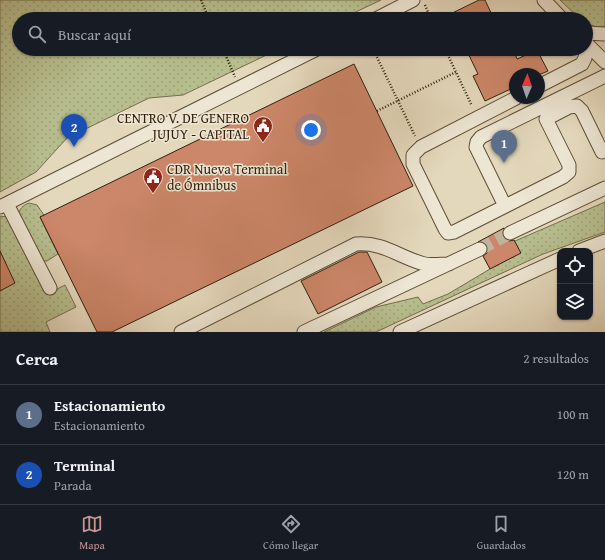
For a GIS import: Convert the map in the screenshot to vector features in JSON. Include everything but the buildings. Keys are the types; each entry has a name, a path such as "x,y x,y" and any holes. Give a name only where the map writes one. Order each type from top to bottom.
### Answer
{"street":[{"path":"390,12 413,0"},
{"path":"544,0 555,12"},
{"path":"593,33 605,34"},
{"path":"593,50 605,62"},
{"path":"50,288 3,206 303,56"},
{"path":"545,83 582,64 585,56"},
{"path":"505,206 476,147 477,142 481,137 605,76"},
{"path":"509,102 420,147 414,155 413,164 448,233 454,232 563,177 569,172 569,165 546,119 570,107 577,106 582,111 602,152"},
{"path":"510,234 605,188"},
{"path":"587,248 605,241"},
{"path":"181,332 356,244 368,243 382,247 422,263 436,265 449,264"},
{"path":"304,332 480,249"},
{"path":"400,332 557,260"}],"path":[{"path":"201,0 206,12"},
{"path":"422,0 428,12"},
{"path":"226,56 240,88"},
{"path":"376,56 420,147"},
{"path":"448,56 478,118"},
{"path":"377,111 456,72"}],"green space":[{"path":"0,0 381,0 356,12 12,12 12,56 264,56 183,95 149,98 67,138 36,172 0,192"},
{"path":"560,0 605,0 605,27 593,26 593,12 573,12"},
{"path":"605,202 605,232 543,254 376,332 324,332 376,307 418,297 423,304 448,294 490,269 515,241"},
{"path":"29,203 37,205 44,215 40,217 58,254 47,261 42,261 18,216 22,208"},
{"path":"0,216 7,217 47,294 65,285 76,307 46,322 50,332 0,332"}],"tunnel":[{"path":"480,249 510,233"}],"place":[{"name":"CENTRO V. DE GENERO JUJUY - CAPITAL","path":"263,143"},
{"name":"Terminal","path":"74,147"},
{"name":"Estacionamiento","path":"504,163"},
{"name":"CDR Nueva Terminal de Ómnibus","path":"153,194"}]}
